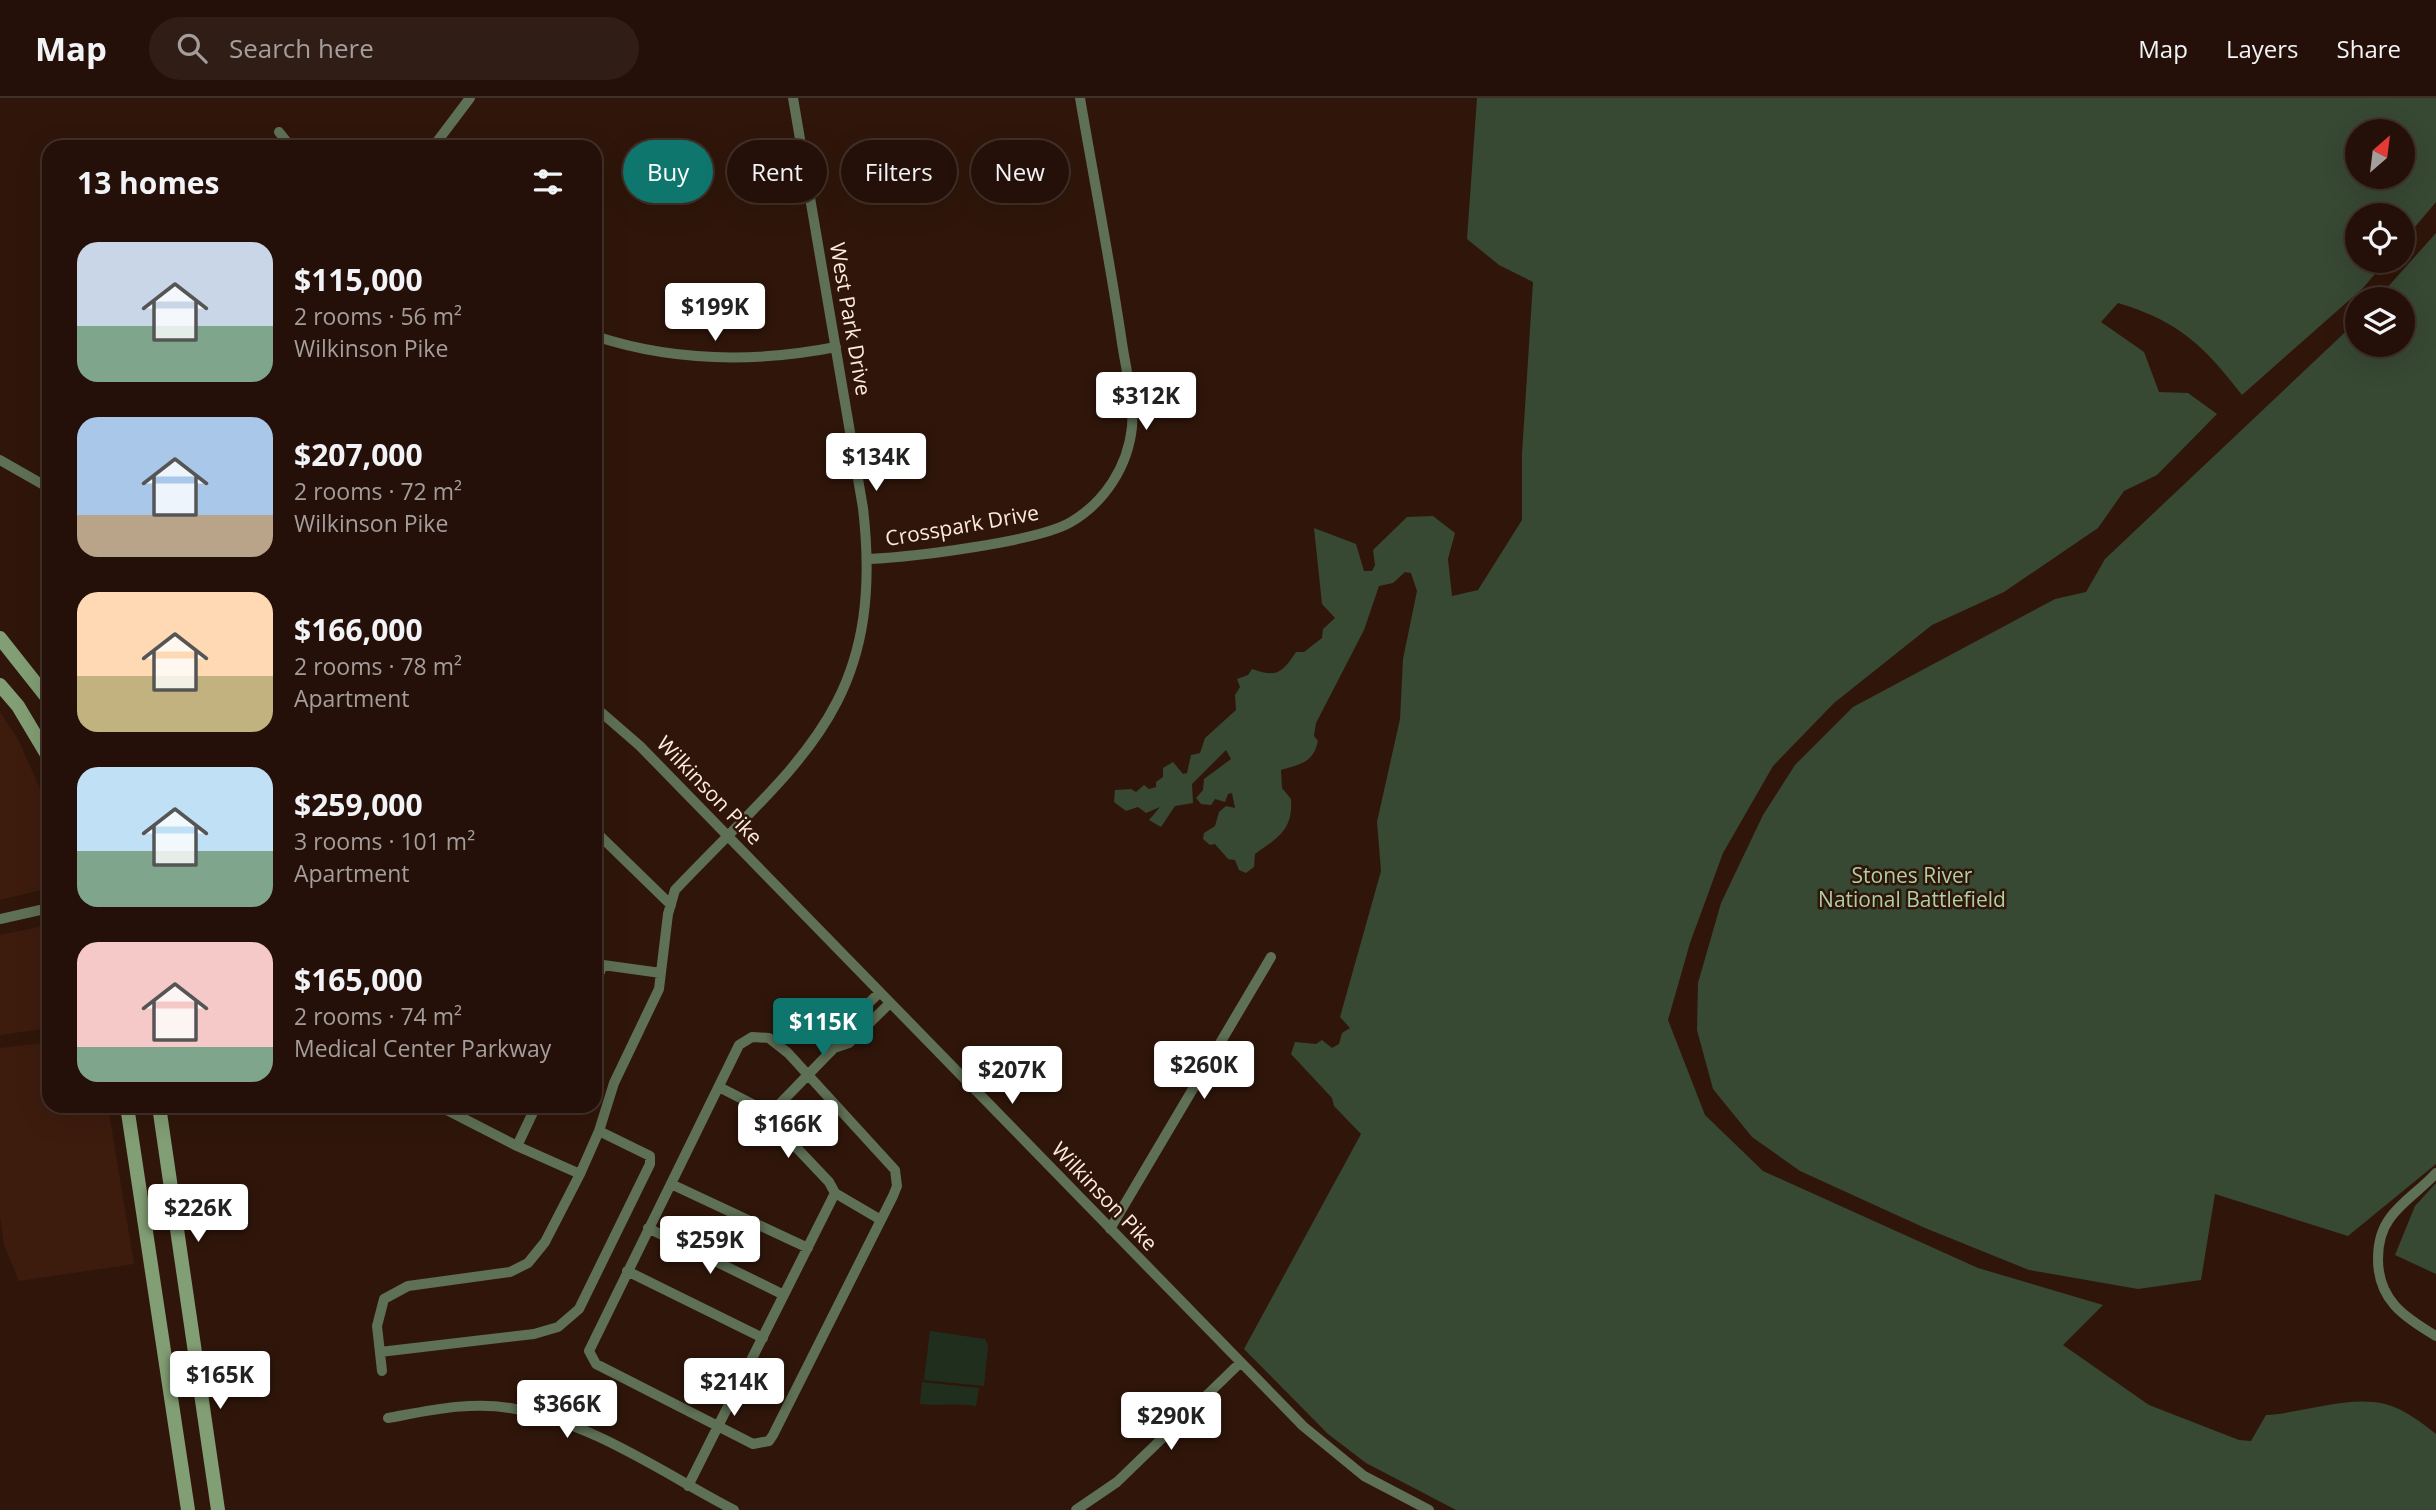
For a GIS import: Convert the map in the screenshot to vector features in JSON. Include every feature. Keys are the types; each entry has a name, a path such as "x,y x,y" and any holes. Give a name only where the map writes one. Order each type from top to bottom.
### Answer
{"main road":[{"path":"0,638 42,691"},
{"path":"0,685 18,706 42,746"},
{"path":"128,1113 188,1510"},
{"path":"160,1113 218,1510"}],"street":[{"path":"438,140 470,98"},
{"name":"West Park Drive","path":"671,905 675,890 795,767 832,716 859,642 869,559 793,98"},
{"name":"Crosspark Drive","path":"869,559 1022,537 1069,523 1105,493 1121,466 1130,440 1132,410 1080,98"},
{"path":"279,132 285,140"},
{"path":"602,338 637,350 726,359 836,347"},
{"path":"0,460 42,484"},
{"name":"Wilkinson Pike","path":"602,712 640,746 1240,1363 1336,1456 1378,1484 1429,1510"},
{"path":"382,1371 377,1326 384,1299 408,1286 510,1272 528,1264 545,1242 580,1174 599,1131 614,1083 659,989 671,905 602,838"},
{"path":"0,919 42,910"},
{"path":"1110,1229 1271,957"},
{"path":"602,963 661,973"},
{"path":"834,1048 839,1031 879,993"},
{"path":"767,1117 834,1048 849,1043 890,1003"},
{"path":"752,1037 769,1038 779,1045 895,1170 897,1186 769,1441 752,1444 596,1364 591,1357 590,1344 719,1087 739,1045 752,1037"},
{"path":"719,1087 748,1101 767,1117 830,1182 835,1193 881,1220"},
{"path":"453,1113 580,1174"},
{"path":"517,1146 533,1113"},
{"path":"380,1352 534,1334 558,1327 579,1309 650,1164 650,1156 599,1131"},
{"path":"2436,1172 2390,1217 2381,1234 2378,1254 2383,1290 2393,1306 2436,1336"},
{"path":"671,1184 808,1248"},
{"path":"688,1486 835,1193"},
{"path":"649,1228 784,1296"},
{"path":"627,1271 763,1338"},
{"path":"1076,1510 1117,1482 1240,1363"},
{"path":"387,1418 467,1406 509,1408 562,1421 734,1510"}],"shaded area":[{"path":"0,712 19,741 42,793 42,890 0,900"},
{"path":"42,926 42,1029 0,1035 0,935"},
{"path":"42,1043 42,1113 109,1113 134,1264 19,1281 4,1245 0,1216 0,1048"}],"green space":[{"path":"1477,98 2436,98 2436,202 2415,227 2415,203 2345,203 2345,273 2376,273 2364,287 2345,287 2345,304 2242,395 2215,362 2189,337 2158,318 2118,303 2101,322 2144,352 2159,392 2188,393 2217,414 2157,475 2124,491 2098,528 2004,592 1932,625 1834,703 1773,766 1723,853 1690,943 1668,1020 1705,1115 1763,1171 1978,1268 2103,1305 2063,1345 2149,1405 2239,1440 2251,1441 2266,1415 2356,1402 2385,1404 2399,1409 2436,1434 2436,1510 1456,1510 1366,1463 1328,1434 1244,1349 1361,1134 1291,1054 1295,1042 1316,1044 1322,1040 1332,1048 1339,1044 1342,1033 1350,1028 1340,1017 1381,871 1377,822 1400,719 1403,659 1417,591 1411,573 1405,572 1393,583 1379,586 1364,630 1316,723 1314,736 1318,741 1313,754 1300,764 1281,770 1282,788 1291,799 1287,826 1255,854 1254,867 1246,873 1239,870 1235,860 1228,859 1215,844 1210,845 1203,839 1204,833 1215,826 1219,812 1226,806 1235,808 1232,793 1228,794 1225,802 1215,799 1211,805 1201,804 1196,798 1203,790 1204,779 1231,759 1226,750 1192,784 1193,803 1175,806 1161,827 1149,820 1160,807 1146,813 1138,807 1126,811 1114,802 1115,790 1131,789 1136,792 1144,785 1149,789 1156,787 1156,782 1163,777 1163,768 1173,762 1183,774 1187,773 1191,755 1200,753 1205,738 1236,710 1235,695 1240,687 1237,679 1248,675 1252,669 1267,673 1278,672 1296,652 1304,652 1322,638 1323,629 1335,618 1322,604 1314,528 1356,544 1364,571 1372,571 1375,565 1373,550 1407,517 1433,516 1455,533 1448,559 1452,596 1478,590 1522,520 1522,454 1533,282 1499,265 1467,239"},
{"name":"Stones River National Battlefield","path":"2436,233 2436,1164 2348,1236 2215,1194 2201,1280 2138,1289 2029,1270 1925,1228 1800,1171 1752,1137 1713,1089 1697,1030 1698,983 1721,903 1763,815 1795,765 1853,707 2055,599 2086,592 2105,559 2345,332 2345,357 2415,357 2415,287 2388,287 2400,273 2415,273 2415,256"},
{"path":"2436,1183 2436,1274 2395,1255 2415,1206"},
{"path":"930,1331 985,1339 988,1346 984,1386 924,1380"},
{"path":"922,1382 979,1388 976,1406 920,1404"}]}
